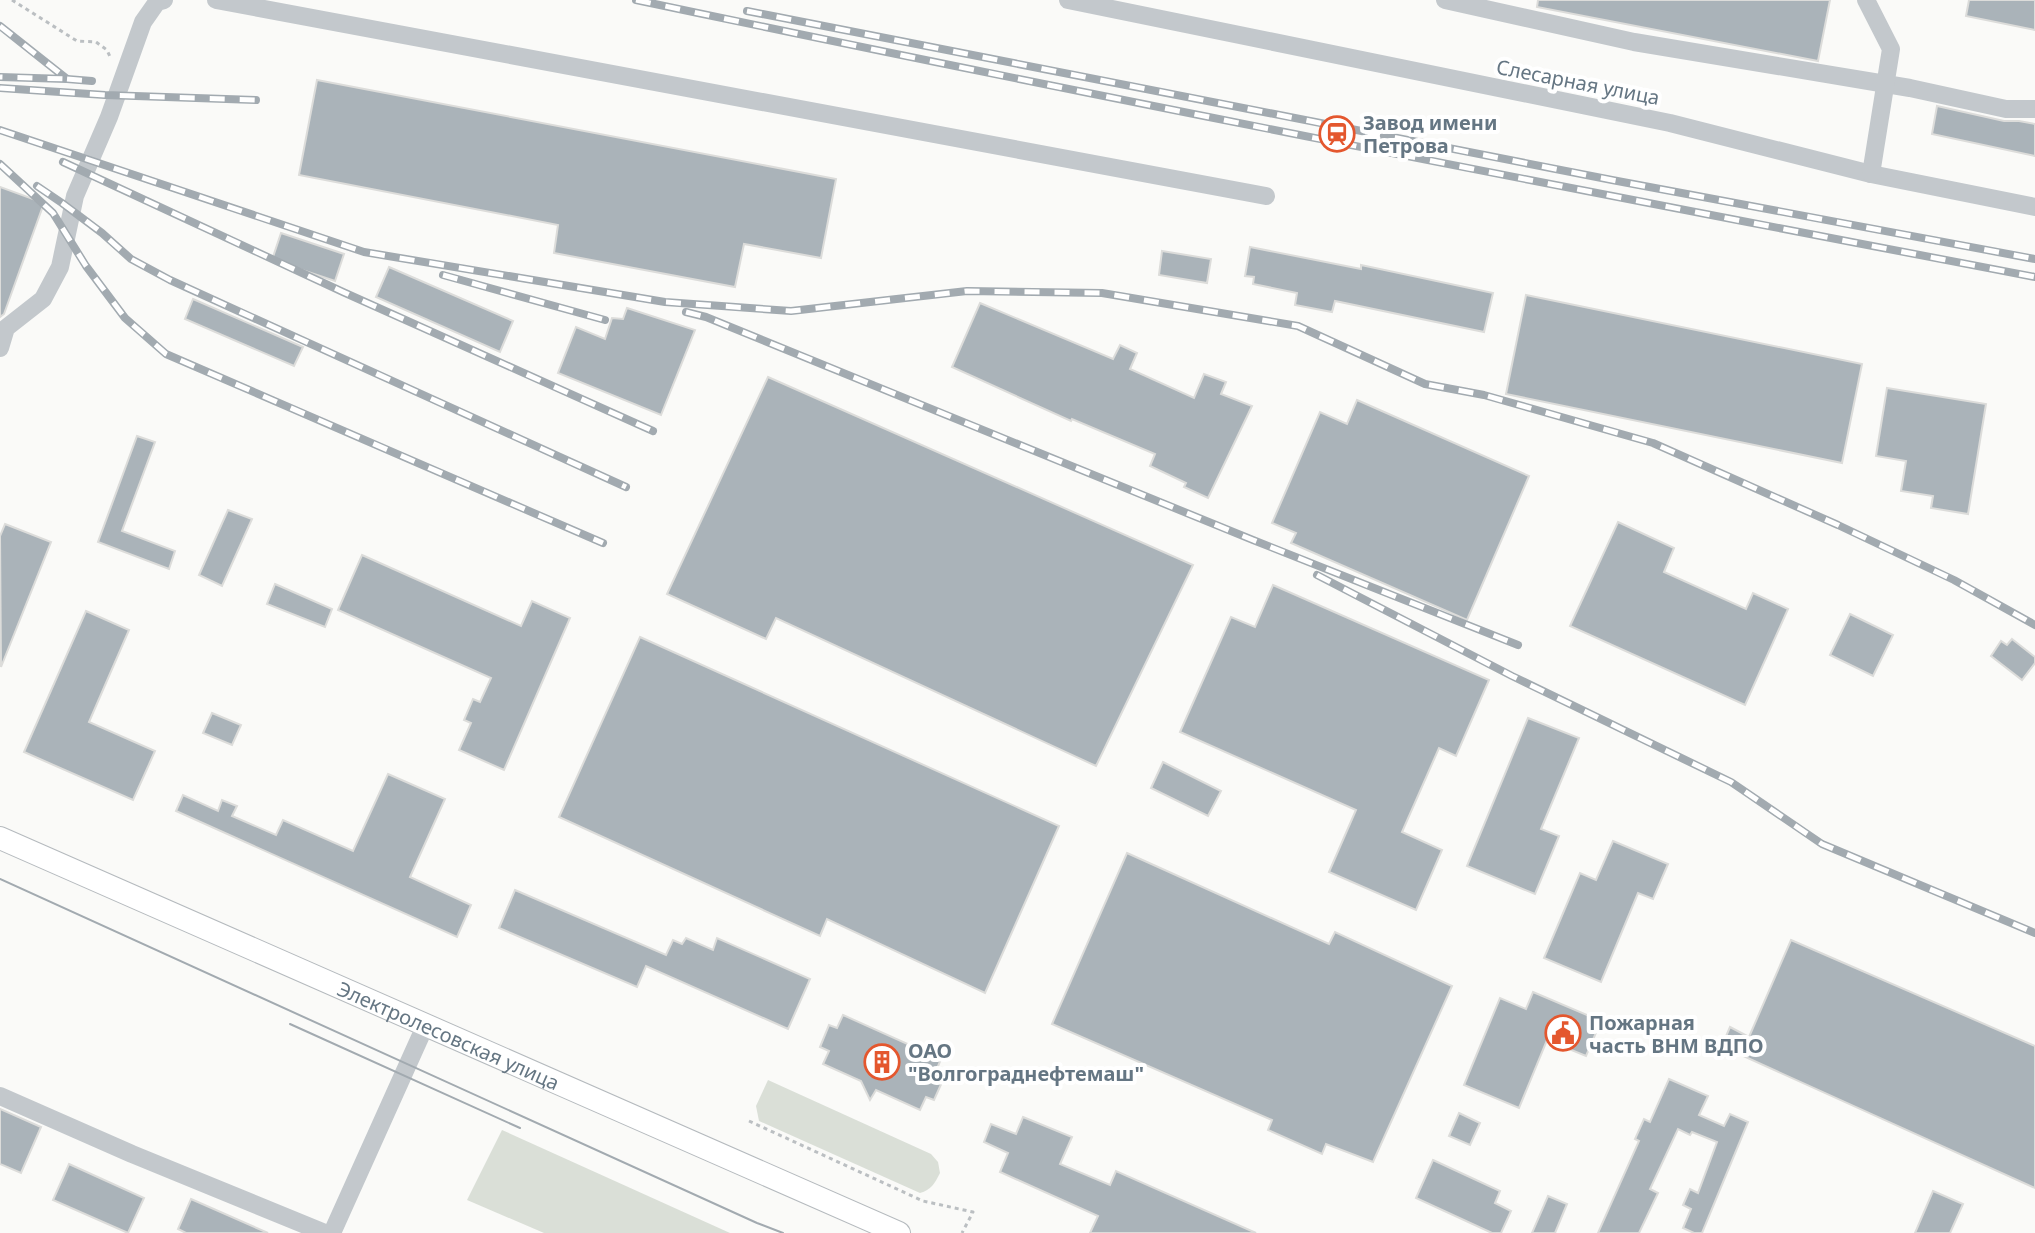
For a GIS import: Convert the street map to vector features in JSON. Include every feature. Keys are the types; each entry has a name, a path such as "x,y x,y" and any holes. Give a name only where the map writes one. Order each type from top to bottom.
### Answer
{"main road":[{"name":"Электролесовская улица","path":"0,838 899,1233"}],"street":[{"path":"0,348 6,328 43,299 60,267 75,196 109,117 143,22 157,2 164,0"},
{"path":"216,0 1266,196"},
{"name":"Слесарная улица","path":"1068,0 1670,123 1871,174 2035,207"},
{"path":"1445,0 1634,42 1886,84 2006,109 2035,109"},
{"path":"1866,0 1891,49 1871,174"},
{"path":"332,1233 426,1024"},
{"path":"0,1096 325,1233"}],"path":[{"path":"12,0 77,41 96,42 107,50 114,65 125,73"},
{"path":"749,1121 923,1201 973,1212 962,1233"}],"shaded area":[{"path":"768,1080 931,1154 938,1162 940,1173 930,1188 920,1193 759,1121 756,1106"},
{"path":"502,1130 730,1233 544,1233 467,1200"}],"building":[{"path":"1538,0 1830,0 1818,61 1537,7"},
{"path":"1969,0 2035,0 2035,30 1966,16"},
{"path":"317,80 836,179 821,258 744,244 735,287 554,253 558,225 299,175"},
{"path":"1937,106 2004,121 2035,124 2035,156 1932,134"},
{"path":"0,187 44,203 4,314 0,317"},
{"path":"281,233 344,254 335,281 272,260"},
{"path":"1250,247 1361,269 1361,265 1493,293 1484,332 1335,301 1332,312 1295,305 1297,293 1253,284 1254,277 1245,276"},
{"path":"1162,251 1211,259 1207,283 1159,275"},
{"path":"389,267 513,321 500,352 376,297"},
{"path":"1526,295 1862,364 1842,463 1506,394"},
{"path":"193,299 303,347 294,366 185,319"},
{"path":"980,303 1113,359 1120,345 1137,353 1130,369 1194,398 1204,374 1226,382 1221,394 1252,406 1208,498 1184,487 1186,483 1150,466 1155,454 1071,421 952,367"},
{"path":"627,308 695,330 661,415 558,373 576,327 605,339 612,318 623,319"},
{"path":"768,377 1193,565 1096,766 776,618 766,639 667,594"},
{"path":"1887,388 1986,404 1968,514 1931,508 1933,496 1901,491 1906,461 1876,456"},
{"path":"1357,400 1529,476 1467,620 1291,543 1296,533 1272,523 1320,412 1347,424"},
{"path":"137,436 155,442 122,531 175,551 169,569 98,542"},
{"path":"228,510 252,519 222,586 199,575"},
{"path":"1618,522 1674,548 1664,572 1746,609 1753,593 1788,609 1745,705 1570,626"},
{"path":"5,524 51,542 1,667 0,536"},
{"path":"362,555 521,626 532,601 570,618 504,770 459,750 471,723 464,720 473,699 480,702 491,678 338,610"},
{"path":"275,584 332,609 325,627 267,604"},
{"path":"1273,585 1489,680 1456,756 1439,748 1402,832 1442,850 1416,910 1329,872 1356,810 1180,732 1231,617 1255,627"},
{"path":"86,611 129,630 89,722 155,751 133,800 24,752"},
{"path":"1850,614 1893,635 1873,676 1830,655"},
{"path":"640,637 1059,826 985,993 827,919 820,936 559,817"},
{"path":"2012,639 2035,657 2035,663 2022,680 1991,656 2001,641 2007,645"},
{"path":"212,713 241,725 232,745 203,733"},
{"path":"1528,718 1579,738 1541,829 1559,836 1535,894 1467,866"},
{"path":"1163,762 1221,791 1208,816 1151,788"},
{"path":"388,774 445,799 410,877 471,905 457,937 176,811 183,795 218,811 222,800 237,806 232,816 276,835 283,820 353,851"},
{"path":"1613,841 1668,864 1653,899 1638,893 1601,982 1544,958 1580,873 1596,880"},
{"path":"1127,853 1329,944 1335,932 1452,986 1373,1162 1326,1144 1322,1154 1268,1130 1272,1120 1052,1024"},
{"path":"515,890 666,955 673,940 682,944 686,938 713,950 717,938 810,979 788,1029 646,966 637,987 499,928"},
{"path":"1791,940 2035,1046 2035,1188 1741,1055 1743,1050 1724,1041 1730,1027 1749,1037"},
{"path":"1533,992 1601,1021 1586,1056 1547,1040 1519,1108 1464,1085 1500,998 1526,1009"},
{"name":"ОАО \"Волгограднефтемаш\"","path":"843,1015 941,1059 934,1076 943,1080 934,1100 926,1097 920,1110 876,1090 870,1100 861,1081 823,1064 829,1051 820,1047 829,1025 837,1028"},
{"path":"1669,1079 1708,1096 1699,1115 1724,1126 1730,1114 1748,1122 1702,1233 1683,1228 1691,1209 1683,1205 1690,1189 1698,1193 1717,1142 1678,1129 1650,1189 1658,1193 1639,1233 1598,1233 1639,1141 1635,1139 1644,1119 1650,1122"},
{"path":"0,1109 41,1127 21,1173 0,1164"},
{"path":"1459,1113 1480,1123 1470,1145 1449,1136"},
{"path":"1023,1117 1072,1137 1060,1164 1110,1185 1116,1171 1256,1233 1090,1233 1098,1216 1000,1172 1008,1153 984,1142 991,1124 1016,1134"},
{"path":"1433,1160 1500,1191 1495,1203 1511,1211 1501,1233 1492,1233 1416,1198"},
{"path":"69,1164 144,1198 128,1233 53,1200"},
{"path":"1933,1191 1963,1204 1950,1233 1915,1233"},
{"path":"1548,1196 1567,1204 1555,1233 1532,1233"},
{"path":"191,1199 268,1233 186,1233 178,1229"}],"tram line":[{"path":"0,879 783,1233"},
{"path":"290,1024 520,1128"}],"railway":[{"path":"636,0 1335,142 2035,277"},
{"path":"747,11 1612,180 2035,259"},
{"path":"0,26 67,79 0,77"},
{"path":"67,79 92,81"},
{"path":"0,88 256,100"},
{"path":"0,130 364,252 665,302 791,311 967,291 1102,293 1298,326 1425,384 1484,395 1653,443 1954,580 2035,625"},
{"path":"63,162 653,431"},
{"path":"0,164 53,213 86,266 125,318 166,354 603,543"},
{"path":"37,186 102,233 131,259 170,280 626,487"},
{"path":"443,275 605,320"},
{"path":"686,312 706,317 1518,645"},
{"path":"1317,575 1512,676 1731,782 1822,844 2035,933"}],"place":[{"name":"Завод имени Петрова","path":"1337,134"},
{"name":"Пожарная часть ВНМ ВДПО","path":"1563,1033"},
{"name":"ОАО \"Волгограднефтемаш\"","path":"882,1062"}]}
